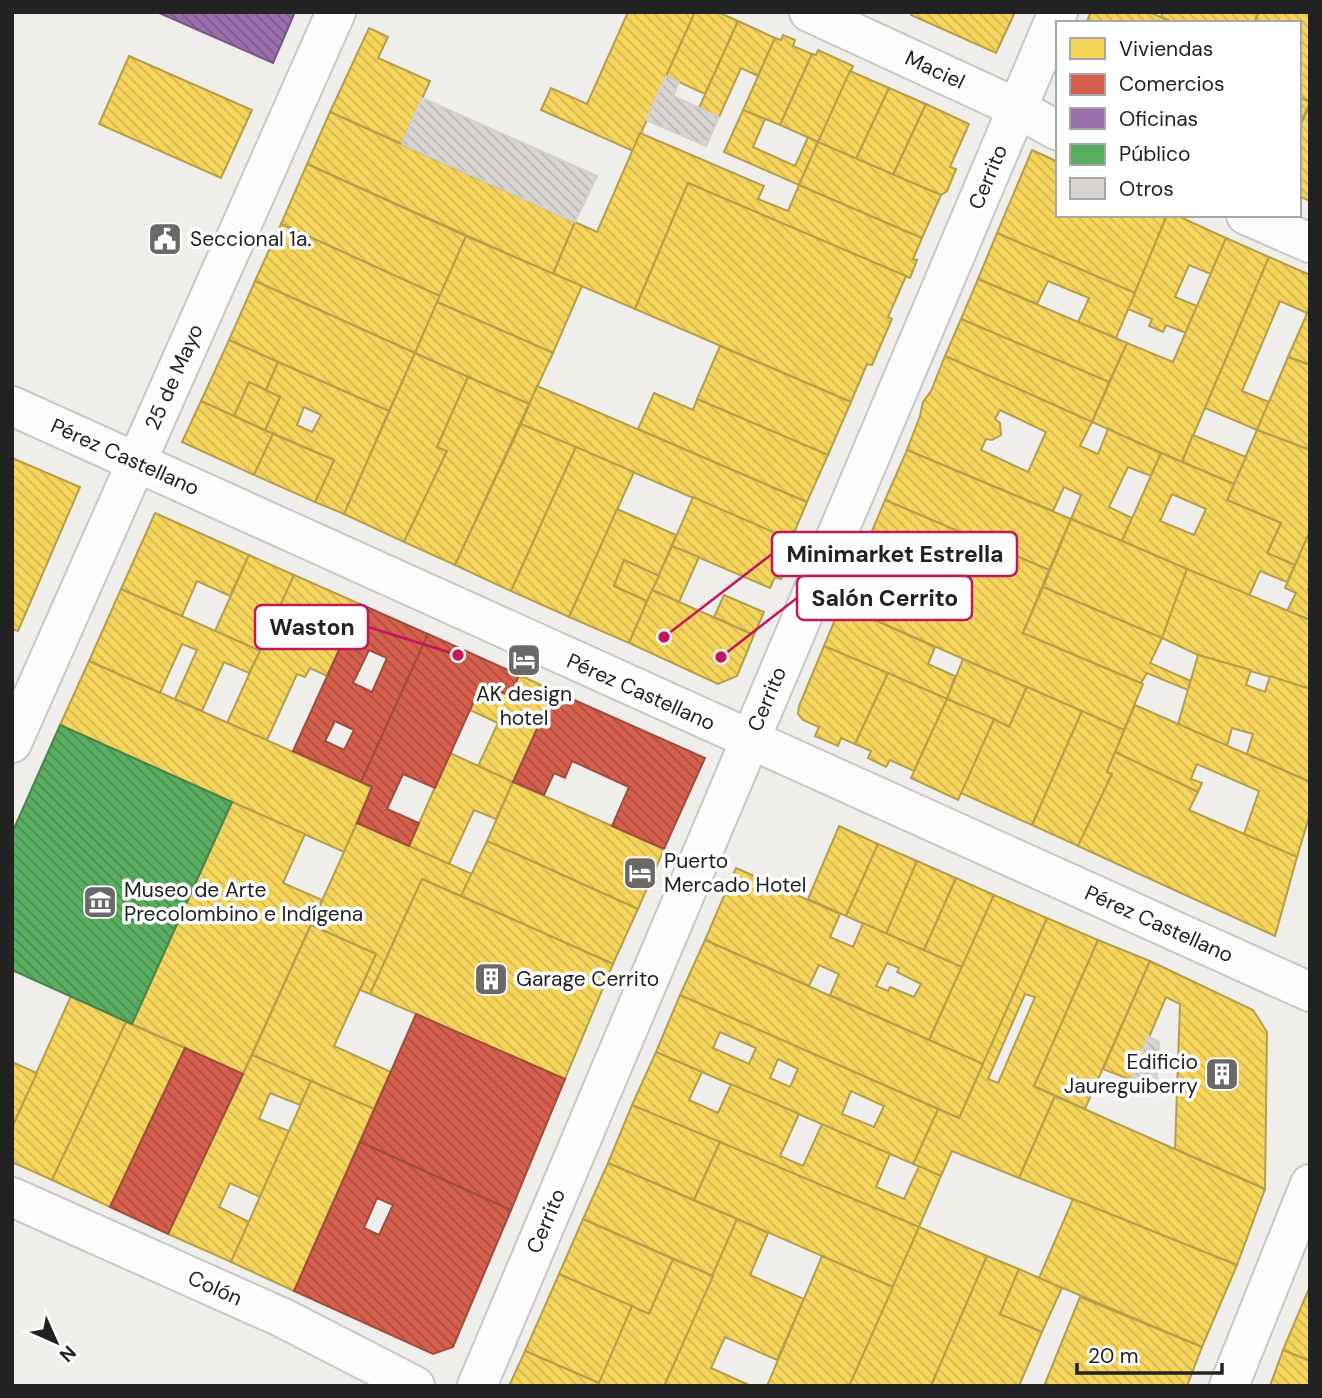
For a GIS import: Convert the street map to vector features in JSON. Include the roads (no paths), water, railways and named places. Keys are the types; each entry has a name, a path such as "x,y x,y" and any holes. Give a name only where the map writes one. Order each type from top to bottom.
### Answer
{"street":[{"name":"25 de Mayo","path":"12,743 336,12"},
{"name":"Maciel","path":"809,12 1017,108 1056,130"},
{"name":"Cerrito","path":"477,1386 1058,12"},
{"path":"1251,217 1310,243"},
{"name":"Pérez Castellano","path":"12,406 1310,992"},
{"path":"1229,1386 1310,1184"},
{"name":"Colón","path":"12,1198 283,1318 415,1386"}],"place":[{"name":"Seccional 1a.","path":"165,239"},
{"name":"Minimarket Estrella","path":"664,637"},
{"name":"Waston","path":"458,655"},
{"name":"Salón Cerrito","path":"721,657"},
{"name":"AK design hotel","path":"524,660"},
{"name":"Puerto Mercado Hotel","path":"640,873"},
{"name":"Museo de Arte Precolombino e Indígena","path":"100,902"},
{"name":"Garage Cerrito","path":"491,979"},
{"name":"Edificio Jaureguiberry","path":"1222,1074"}]}
